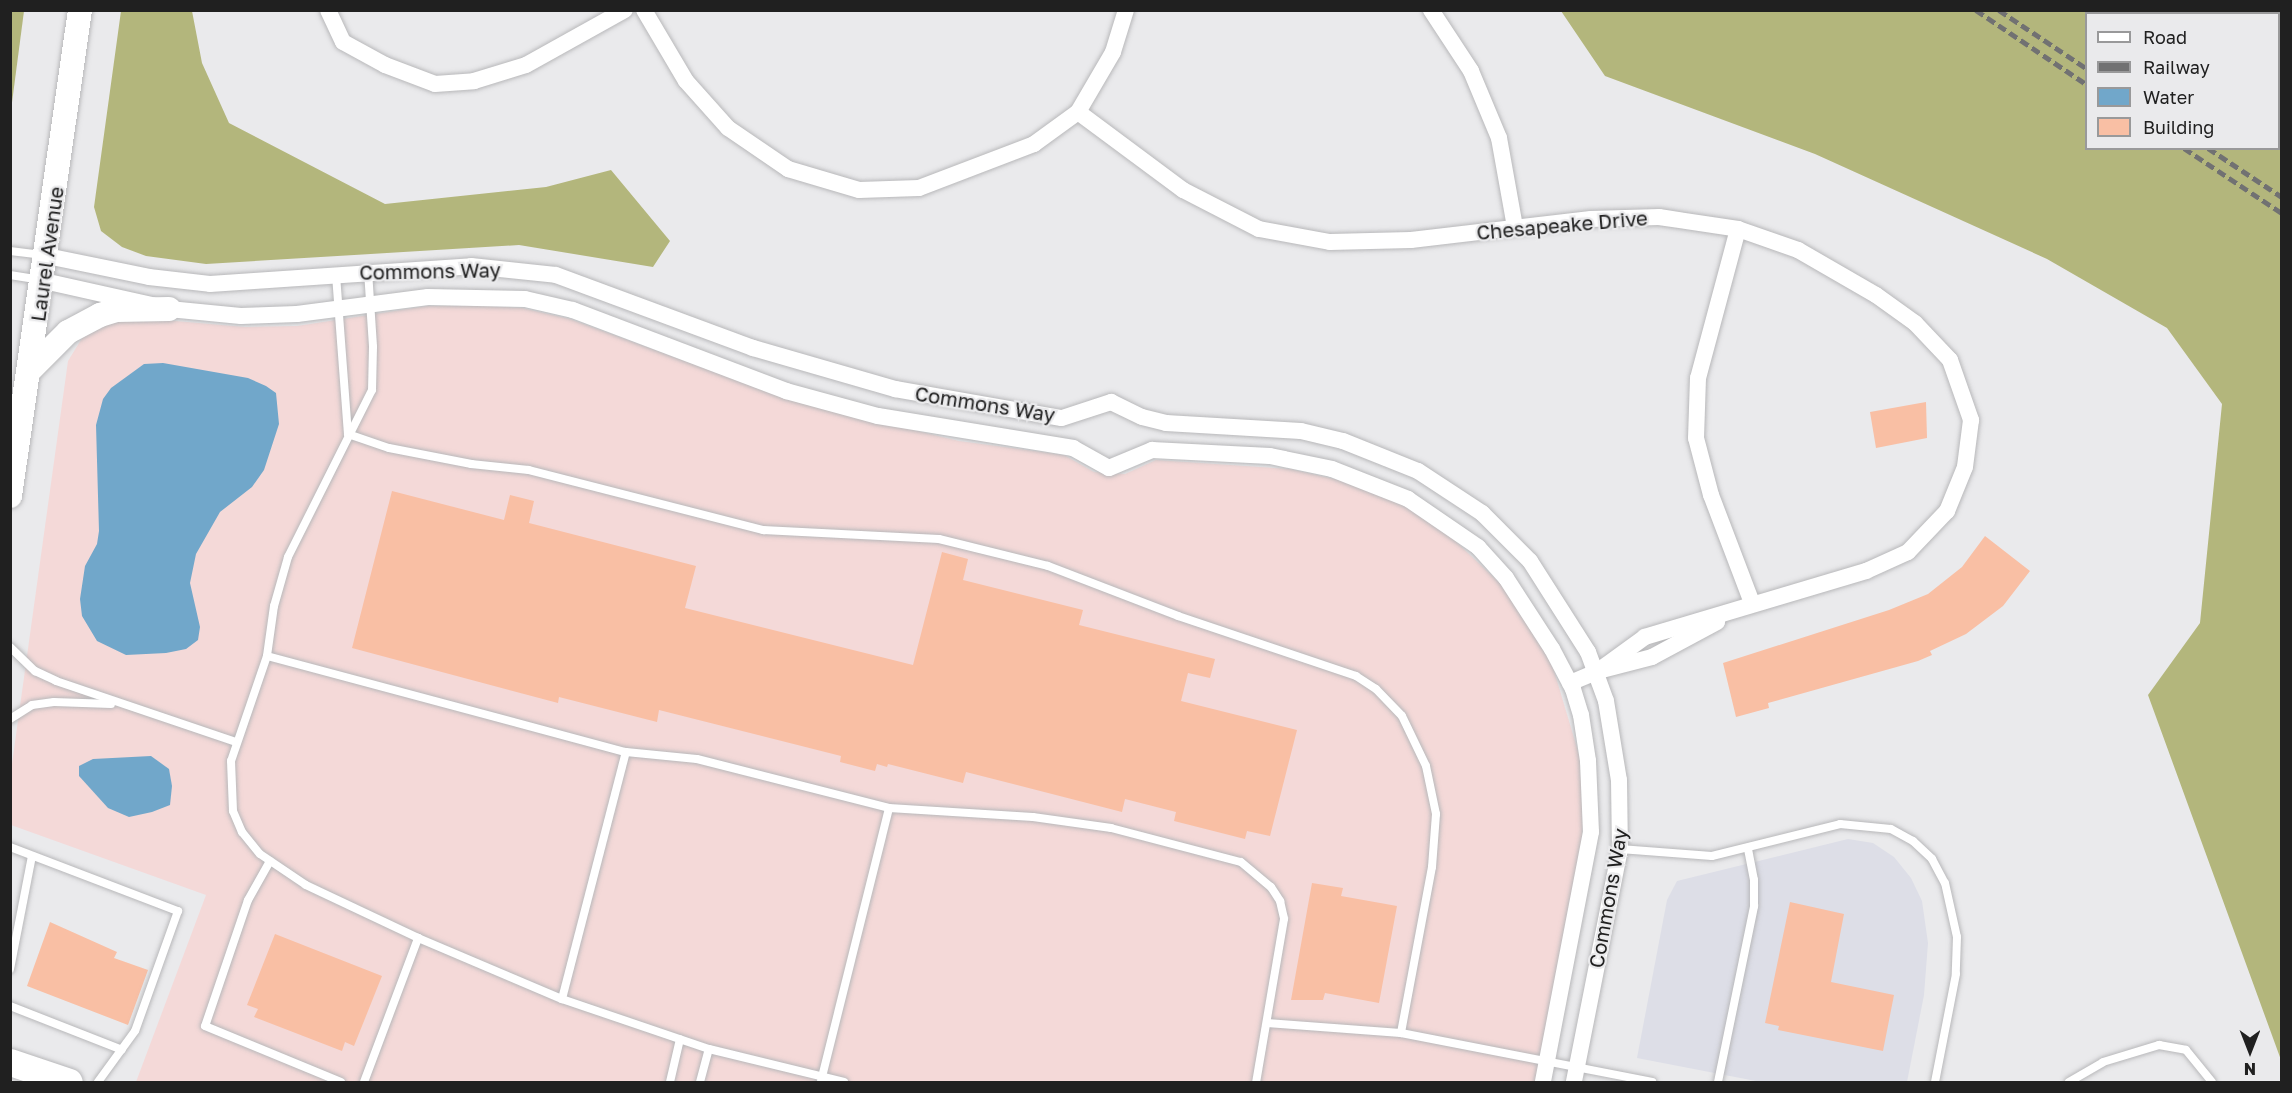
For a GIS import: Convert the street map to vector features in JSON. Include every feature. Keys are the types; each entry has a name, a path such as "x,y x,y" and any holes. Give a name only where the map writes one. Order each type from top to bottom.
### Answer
{"highway":[{"path":"10,1062 69,1083"}],"main road":[{"name":"Laurel Avenue","path":"10,496 44,281 80,10"},
{"path":"29,371 68,332 100,315 116,310 169,309"}],"street":[{"path":"328,10 343,42 385,65 435,84 474,81 526,65 625,10"},
{"path":"644,10 686,81 728,128 788,169 859,190 919,188 995,162 1034,144 1078,112 1113,52 1126,10"},
{"path":"1431,10 1471,70 1499,138 1515,227"},
{"name":"Chesapeake Drive","path":"1078,112 1183,190 1259,229 1329,242 1411,240 1515,227 1659,217 1738,229 1798,250 1876,295 1915,323 1950,360 1971,420 1965,467 1947,511 1908,552 1866,571 1752,603 1652,657 1598,671 1570,683"},
{"path":"1738,229 1698,378 1696,438 1711,495 1752,603"},
{"name":"Commons Way","path":"47,256 149,277 210,284 264,283 368,271 471,266 556,275 753,348 842,376 958,403 1062,418 1111,402 1160,422 1268,427 1343,441 1418,471 1482,513 1530,561 1560,602 1598,671 1619,780 1620,849 1575,1075"},
{"name":"Commons Way","path":"44,281 169,309 250,316 471,295 549,303 786,391 878,416 1073,448 1109,468 1158,450 1270,456 1332,469 1408,499 1478,547 1528,610 1570,683 1586,739 1591,832 1543,1083"}],"lane":[{"path":"10,251 47,256"},
{"path":"368,271 371,303 372,390 365,409 348,434 288,557 274,606 267,657 231,761 233,811 242,832 270,861 306,885 418,938 562,999 709,1048 821,1080 844,1083"},
{"path":"10,275 44,281"},
{"path":"336,275 348,434"},
{"path":"348,434 389,448 459,462 529,470 763,530 902,535 961,544 1048,566 1178,616 1356,676 1376,689 1402,716 1426,766 1436,814 1432,867 1401,1033"},
{"path":"10,647 35,670 56,681 236,742"},
{"path":"267,657 626,752 697,759 889,808 1033,817 1111,828 1241,862 1271,887 1280,901 1284,919 1256,1083"},
{"path":"10,719 32,705 54,702 140,708"},
{"path":"562,999 626,752"},
{"path":"821,1080 889,808"},
{"path":"1620,849 1688,857 1748,850 1819,828 1855,823 1891,829 1913,841 1932,859 1949,894 1958,950 1935,1083"},
{"path":"10,847 178,911 135,1031 98,1083"},
{"path":"1718,1083 1754,906 1754,880 1748,850"},
{"path":"10,969 32,856"},
{"path":"270,861 248,900 206,1026 341,1083"},
{"path":"364,1083 418,938"},
{"path":"10,1006 122,1050"},
{"path":"1267,1023 1401,1033 1547,1062 1575,1075 1652,1083"},
{"path":"670,1083 680,1039"},
{"path":"2069,1083 2103,1062 2158,1045 2186,1050 2212,1083"},
{"path":"700,1083 709,1048"}],"shaded area":[{"path":"474,305 522,308 570,319 797,402 959,441 1064,455 1094,472 1125,474 1156,460 1290,469 1343,481 1399,502 1449,535 1506,589 1552,664 1580,758 1583,825 1580,858 1536,1082 136,1082 206,895 11,825 11,771 68,361 84,335 100,325 129,317 245,327 297,326 427,306"},
{"path":"1848,839 1873,843 1894,857 1911,878 1922,901 1928,943 1924,995 1907,1082 1761,1082 1637,1058 1667,900 1677,881"}],"green space":[{"path":"10,11 24,11 11,110"},
{"path":"121,11 192,11 202,63 229,123 385,204 546,187 611,170 670,241 653,267 519,245 206,264 146,256 122,247 101,231 94,207"},
{"path":"1561,11 2141,11 2143,12 2085,12 2085,150 2280,150 2281,68 2281,1060 2148,695 2200,623 2222,404 2167,328 2047,259 1815,154 1605,76"}],"water":[{"path":"163,363 248,378 266,386 276,393 279,424 264,470 252,487 220,512 196,554 190,583 200,627 198,640 186,649 166,653 126,655 97,641 82,616 80,599 85,566 97,544 99,531 96,425 103,399 111,388 144,364"},
{"path":"151,756 169,769 172,786 170,805 152,812 129,817 108,808 79,776 79,766 93,759"}],"building":[{"path":"1926,402 1927,438 1876,448 1870,412"},
{"path":"392,491 504,520 510,495 534,501 529,523 696,566 685,608 913,665 942,552 968,559 963,580 1083,610 1079,625 1215,659 1210,678 1188,673 1181,701 1297,730 1270,836 1247,831 1245,839 1174,821 1176,812 1125,799 1122,812 966,772 963,783 888,764 887,767 877,764 875,771 840,762 841,756 659,710 657,722 559,697 558,703 352,648"},
{"path":"1985,536 2030,571 2003,606 1966,634 1930,651 1932,655 1918,661 1768,703 1769,708 1736,717 1723,663 1889,610 1928,594 1962,567"},
{"path":"1312,883 1343,888 1341,896 1397,906 1379,1003 1325,993 1323,1000 1291,1000"},
{"path":"1790,902 1844,914 1831,982 1894,995 1883,1051 1778,1030 1779,1026 1765,1023"},
{"path":"50,922 117,952 114,958 148,970 128,1025 27,986"},
{"path":"275,934 382,976 354,1046 345,1042 342,1051 254,1017 258,1009 247,1005"}],"railway":[{"path":"1976,10 2085,83"},
{"path":"1999,10 2085,67"},
{"path":"2187,150 2282,213"},
{"path":"2211,150 2282,197"}]}
